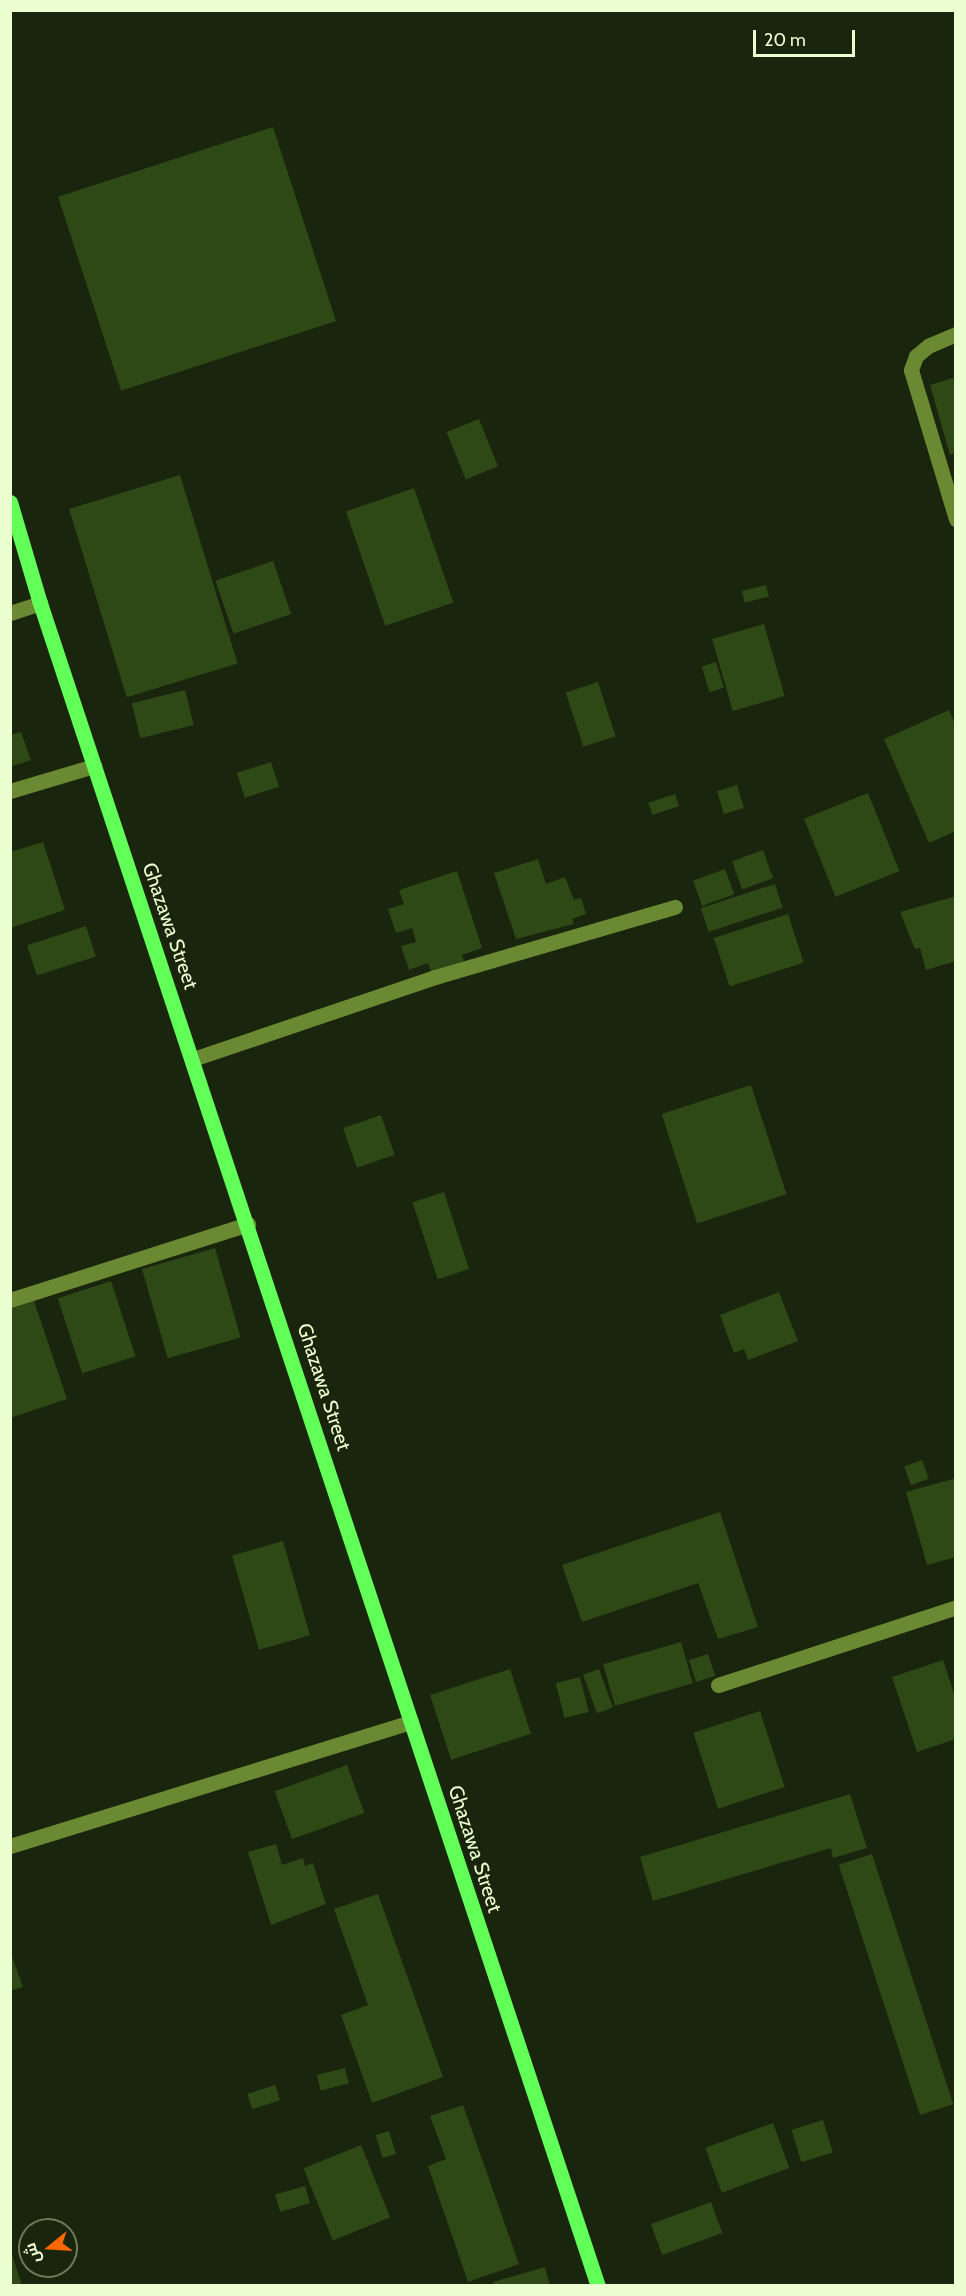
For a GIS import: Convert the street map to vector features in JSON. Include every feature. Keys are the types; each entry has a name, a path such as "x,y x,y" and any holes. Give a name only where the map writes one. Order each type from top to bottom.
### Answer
{"main road":[{"name":"Ghazawa Street","path":"10,502 40,603 248,1224 598,2286"}],"street":[{"path":"956,334 928,346 916,356 911,370 956,519"},
{"path":"10,613 40,603"},
{"path":"10,791 94,766"},
{"path":"192,1059 435,977 675,907"},
{"path":"10,1300 248,1224"},
{"path":"718,1685 956,1607"},
{"path":"10,1846 411,1722"}],"building":[{"path":"273,127 336,321 121,391 58,197"},
{"path":"956,377 956,453 950,455 930,385"},
{"path":"479,419 498,466 466,479 447,432"},
{"path":"180,475 238,663 127,697 69,509"},
{"path":"414,488 453,602 385,626 346,511"},
{"path":"273,561 291,614 234,634 215,581"},
{"path":"766,585 769,597 745,603 742,591"},
{"path":"764,624 785,696 733,711 712,639"},
{"path":"716,662 724,688 710,692 702,666"},
{"path":"598,682 616,736 583,747 566,693"},
{"path":"185,690 194,725 140,738 132,703"},
{"path":"949,710 956,726 956,831 929,843 884,739"},
{"path":"21,732 31,760 10,767 10,735"},
{"path":"271,762 279,787 245,798 237,773"},
{"path":"737,785 744,808 724,814 717,791"},
{"path":"868,793 899,871 835,897 804,819"},
{"path":"675,794 679,806 652,815 648,803"},
{"path":"43,842 65,910 10,928 10,852"},
{"path":"763,850 773,878 742,889 732,861"},
{"path":"538,859 546,884 565,877 574,900 581,898 586,914 572,919 574,924 516,939 494,873"},
{"path":"725,869 734,894 702,906 693,881"},
{"path":"457,871 482,948 462,955 464,961 431,972 428,963 409,970 401,946 416,942 412,928 396,933 388,909 404,904 399,890"},
{"path":"775,884 783,908 709,932 701,908"},
{"path":"956,896 956,961 926,970 920,948 915,949 900,912"},
{"path":"788,914 804,963 730,987 714,938"},
{"path":"86,926 96,956 37,976 27,945"},
{"path":"751,1085 787,1194 697,1223 662,1114"},
{"path":"381,1115 395,1155 357,1168 343,1128"},
{"path":"444,1192 469,1269 438,1279 413,1202"},
{"path":"215,1248 241,1337 168,1358 142,1269"},
{"path":"111,1281 135,1356 82,1373 58,1298"},
{"path":"779,1292 798,1341 748,1360 744,1349 734,1353 720,1315"},
{"path":"34,1301 67,1399 10,1418 10,1309"},
{"path":"922,1460 929,1479 911,1485 904,1466"},
{"path":"956,1478 956,1557 927,1565 906,1492"},
{"path":"720,1512 758,1627 718,1639 698,1583 582,1622 562,1565"},
{"path":"283,1541 310,1635 259,1650 232,1556"},
{"path":"681,1642 693,1683 615,1706 603,1664"},
{"path":"708,1654 715,1676 696,1682 689,1660"},
{"path":"943,1660 956,1699 956,1739 917,1752 892,1677"},
{"path":"510,1669 531,1734 451,1760 430,1695"},
{"path":"599,1669 613,1708 597,1713 583,1675"},
{"path":"580,1677 589,1712 564,1718 556,1683"},
{"path":"760,1711 785,1787 718,1809 693,1733"},
{"path":"347,1765 364,1813 292,1839 275,1791"},
{"path":"850,1794 867,1848 833,1858 831,1848 653,1901 640,1857"},
{"path":"276,1844 282,1865 303,1858 305,1866 313,1863 326,1904 271,1925 248,1852"},
{"path":"872,1854 953,2104 920,2115 839,1865"},
{"path":"378,1894 443,2077 372,2103 341,2015 368,2005 334,1909"},
{"path":"10,1951 23,1987 10,1991"},
{"path":"345,2068 349,2084 321,2091 317,2075"},
{"path":"275,2085 280,2100 252,2109 247,2094"},
{"path":"463,2105 519,2264 468,2282 428,2166 446,2159 430,2116"},
{"path":"823,2120 833,2153 801,2162 791,2130"},
{"path":"773,2123 789,2168 722,2193 705,2148"},
{"path":"389,2131 396,2154 383,2158 376,2135"},
{"path":"361,2145 390,2217 333,2241 304,2168"},
{"path":"305,2186 310,2203 280,2212 275,2195"},
{"path":"711,2202 722,2233 662,2255 651,2224"},
{"path":"10,2251 11,2251 22,2286 10,2286"},
{"path":"545,2267 550,2286 494,2286 493,2282"}]}
